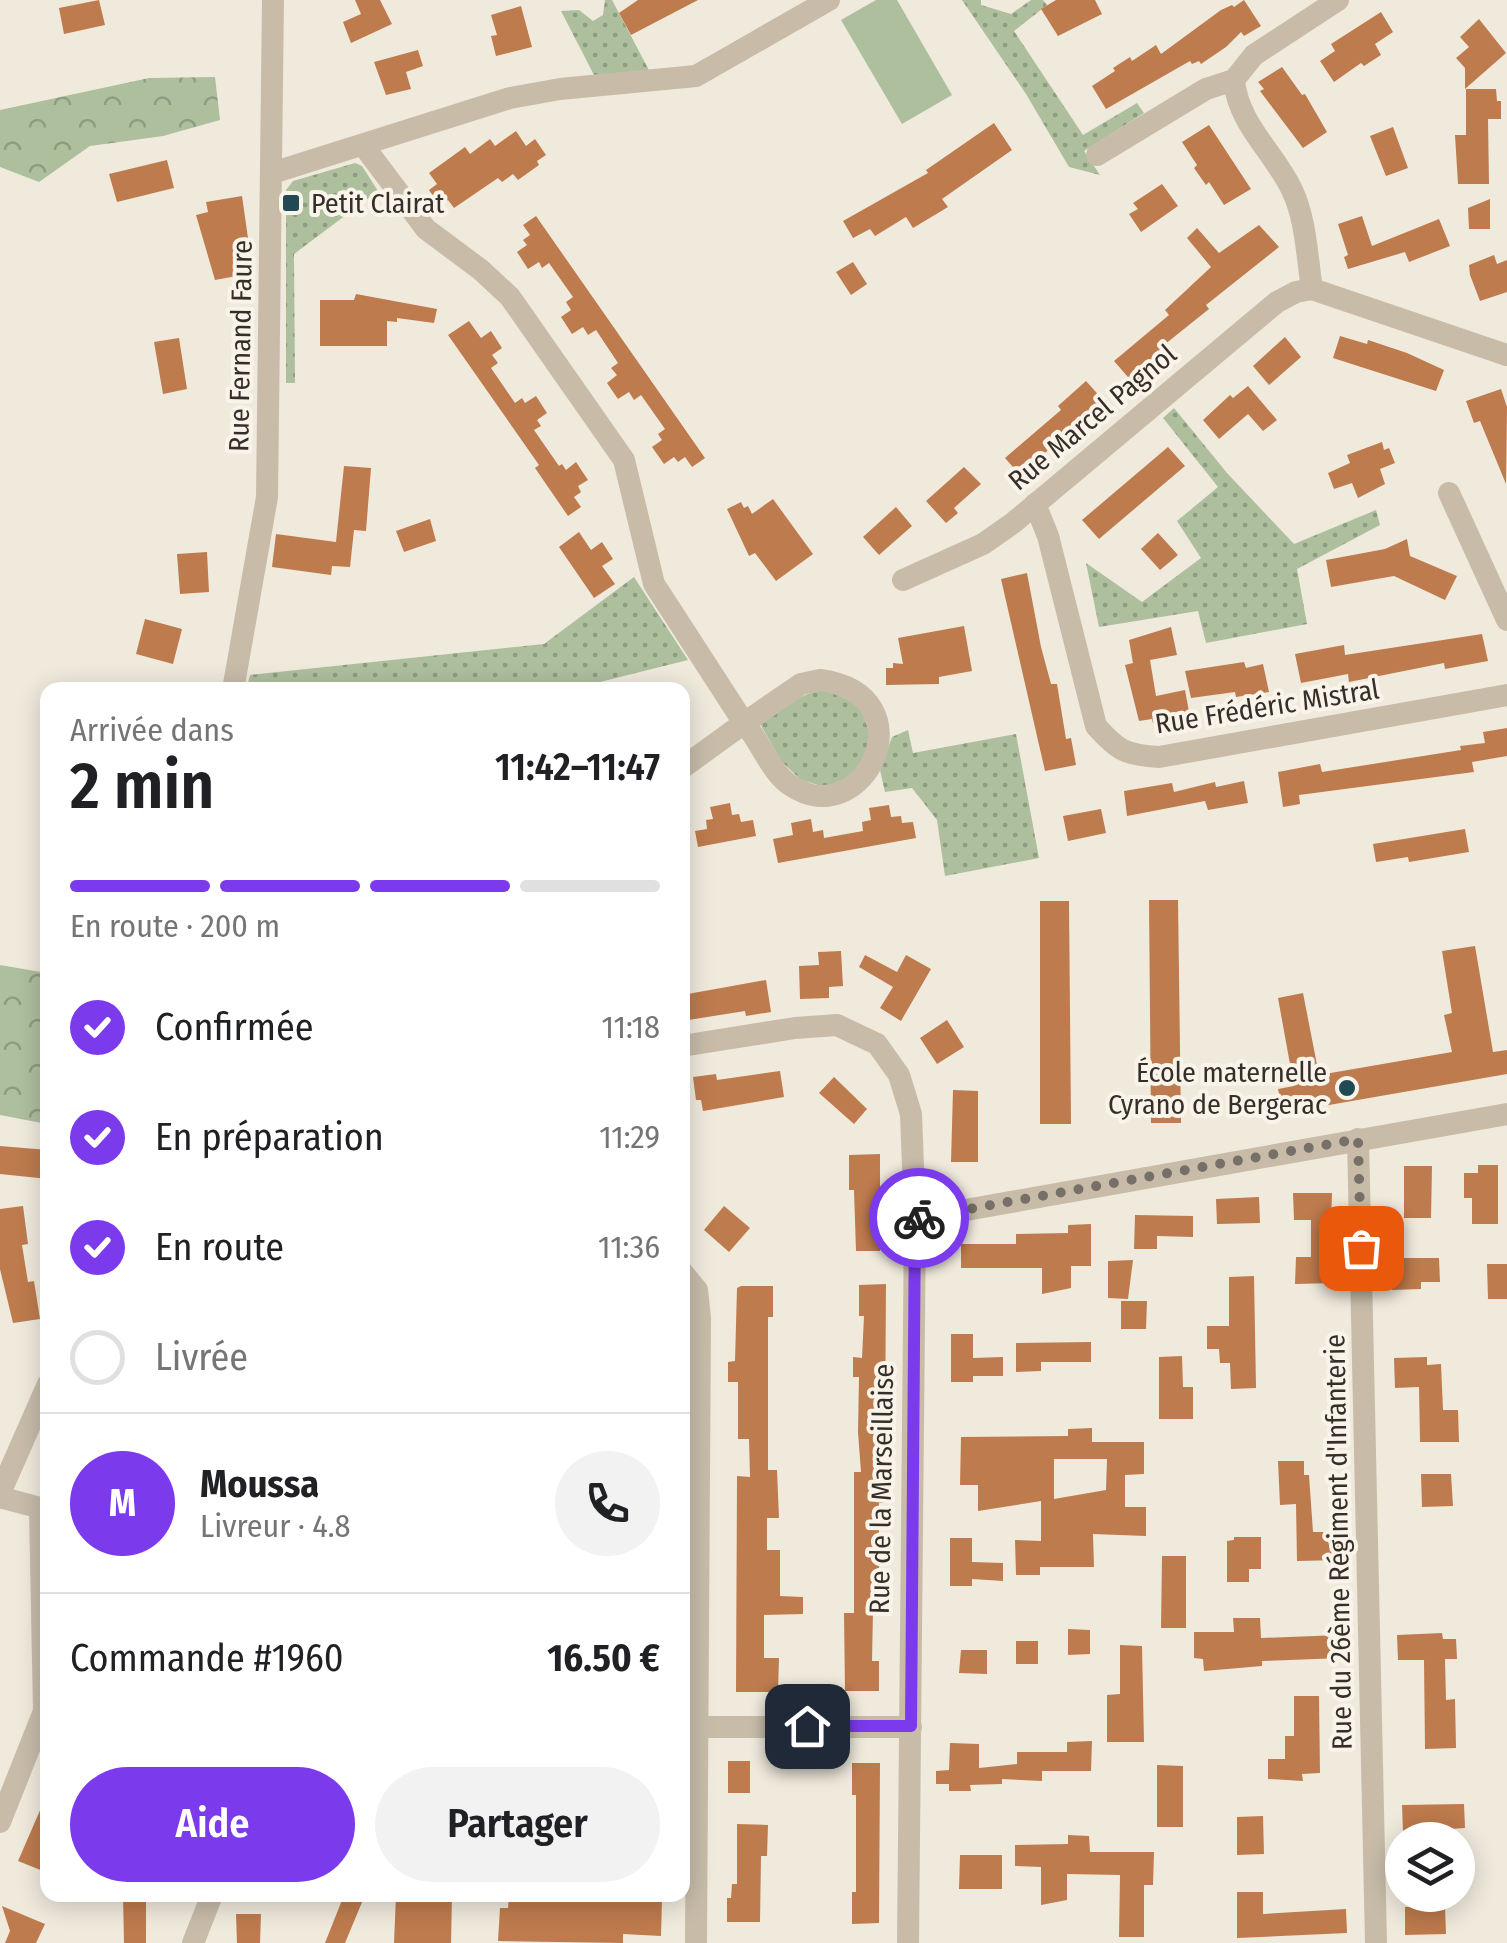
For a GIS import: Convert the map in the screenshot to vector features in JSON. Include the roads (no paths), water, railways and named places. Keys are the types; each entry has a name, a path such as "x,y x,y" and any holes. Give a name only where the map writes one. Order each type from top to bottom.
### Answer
{"street":[{"name":"Rue Fernand Faure","path":"233,682 267,497 274,0"},
{"path":"272,173 510,98 560,89 696,76 829,0"},
{"path":"1097,156 1206,89 1234,80 1254,55 1338,0"},
{"path":"1234,80 1242,114 1292,190 1302,220 1312,289 1507,354"},
{"path":"364,145 426,229 510,297 624,460 654,584 744,724 758,739 776,771 790,785 808,793 827,795 846,790 862,779 874,763 879,746 878,724 871,706 857,692 840,683 820,680 801,684 744,724 690,762"},
{"name":"Rue Marcel Pagnol","path":"903,580 982,544 1036,504 1276,302 1312,289"},
{"path":"1449,493 1507,620"},
{"name":"Rue Frédéric Mistral","path":"1036,504 1048,536 1096,726 1114,746 1132,756 1158,756 1507,696"},
{"name":"Rue de la Marseillaise","path":"690,1045 837,1025 877,1044 899,1075 912,1114 915,1218 908,1943"},
{"path":"915,1218 1507,1114"},
{"name":"Rue du 26ème Régiment d'Infanterie","path":"1358,1139 1376,1943"},
{"path":"690,1281 698,1290 700,1318 690,1726 696,1943"},
{"path":"40,1398 10,1451 0,1495 40,1509"},
{"path":"0,1822 40,1721"},
{"path":"690,1726 911,1726"},
{"path":"192,1943 209,1902"}],"place":[{"name":"Petit Clairat","path":"291,203"},
{"name":"École maternelle Cyrano de Bergerac","path":"1347,1088"}]}
